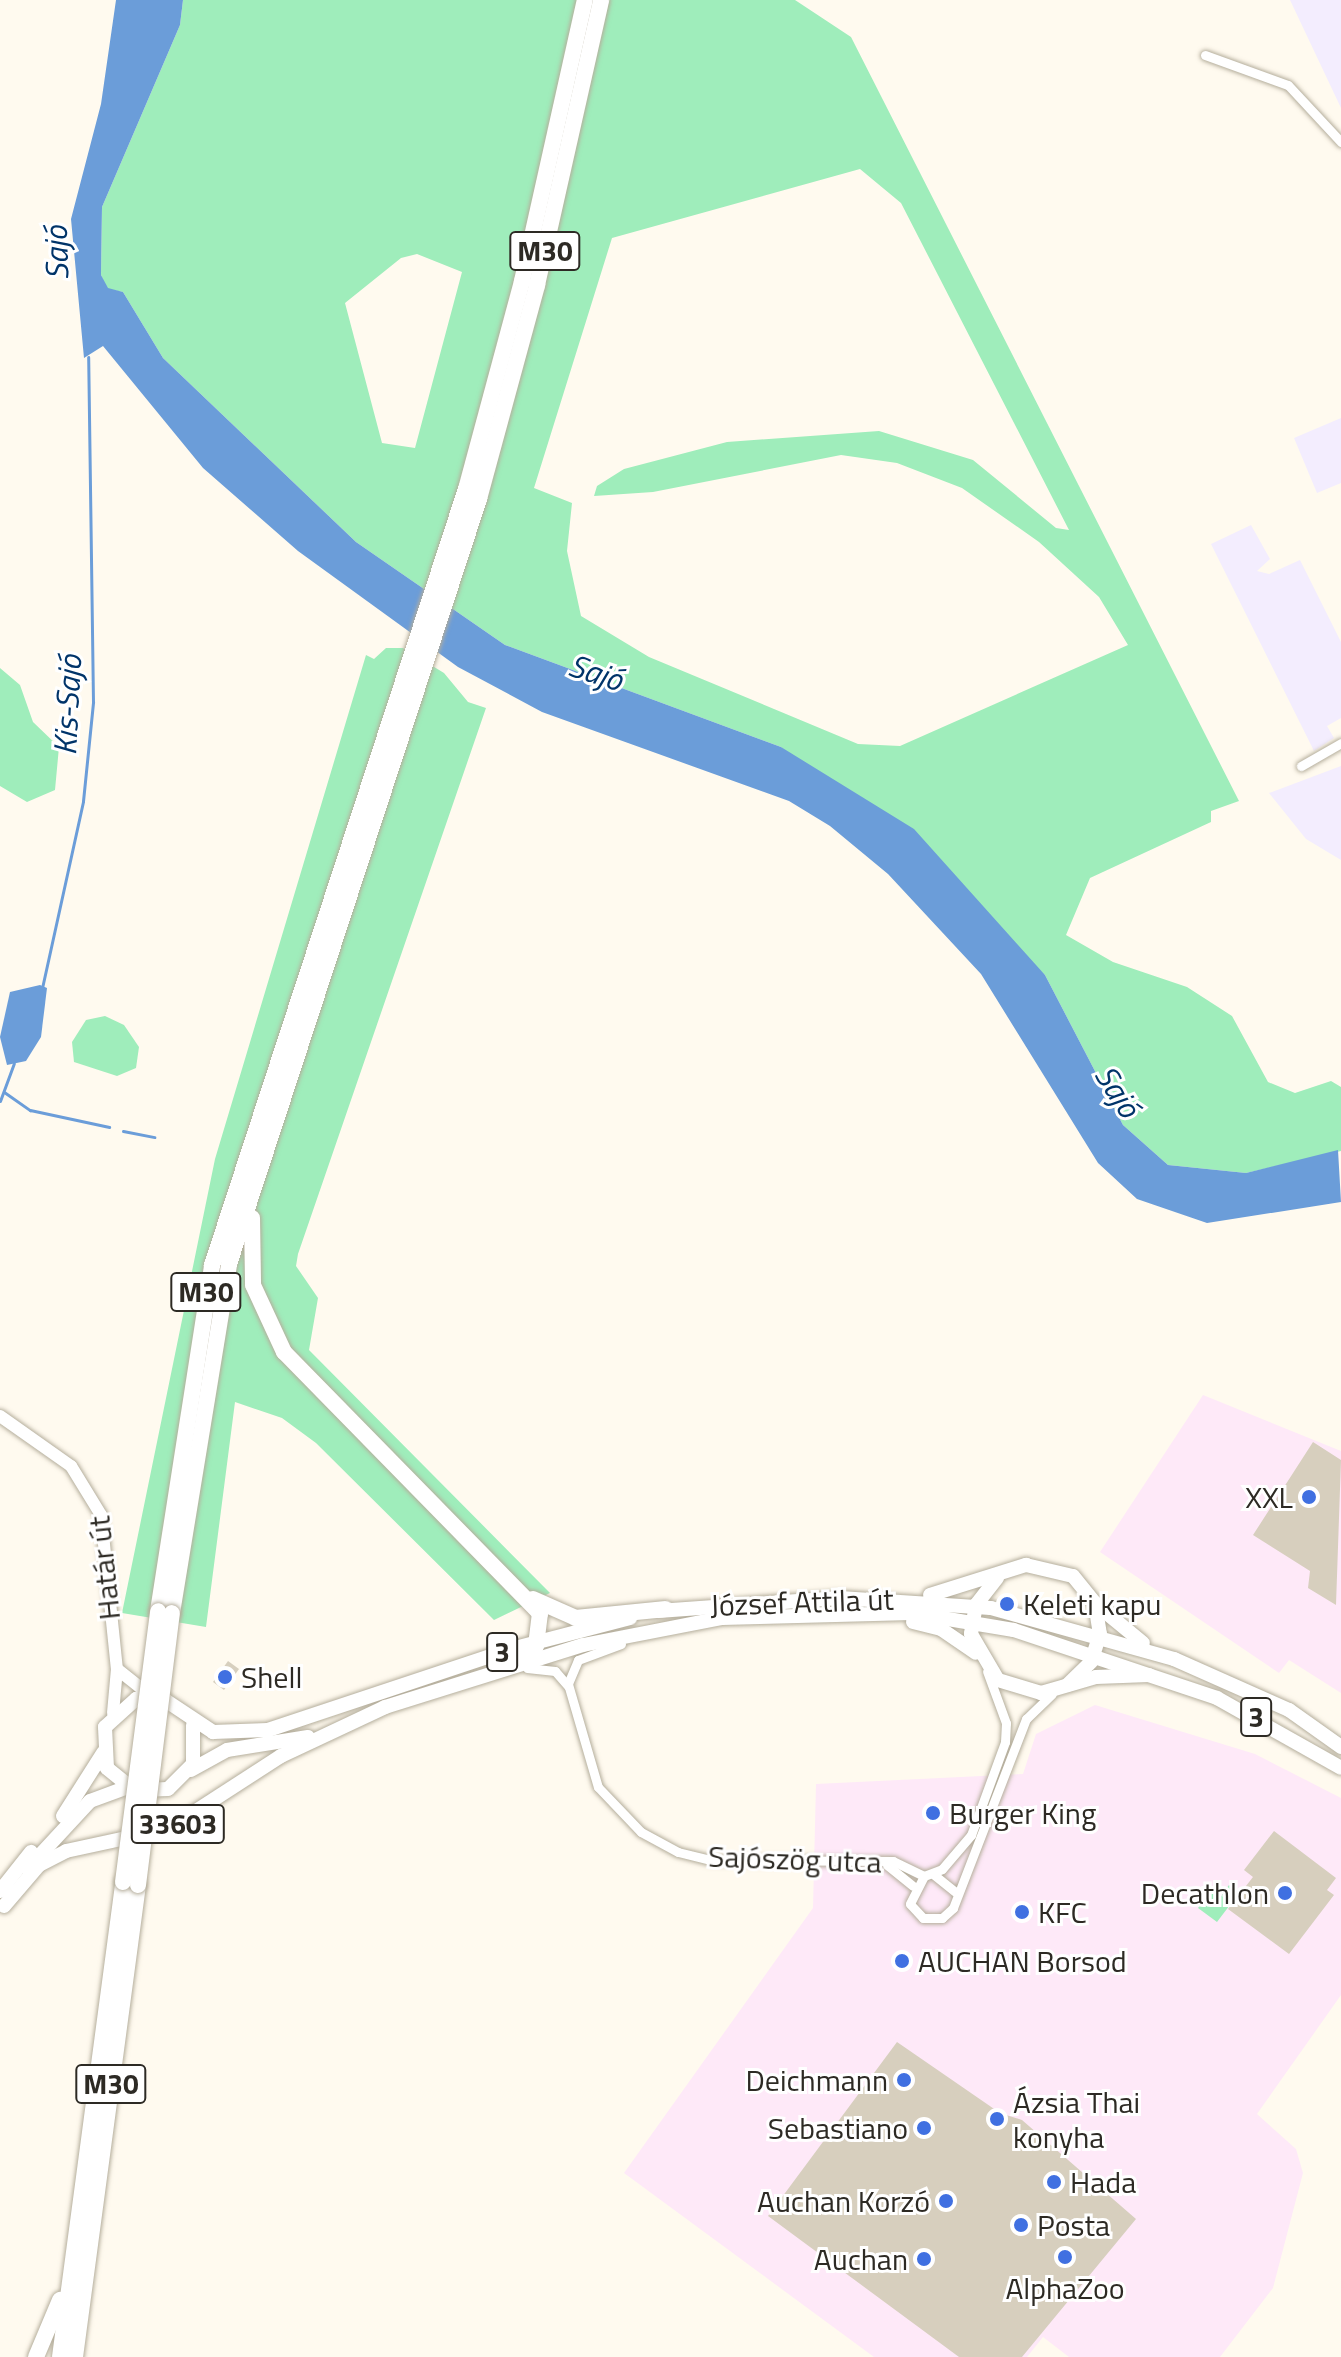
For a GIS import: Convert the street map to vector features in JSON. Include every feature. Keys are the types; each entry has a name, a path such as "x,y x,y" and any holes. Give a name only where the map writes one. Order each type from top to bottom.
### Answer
{"highway":[{"name":"M30","path":"472,494 585,0"},
{"name":"M30","path":"165,1612 217,1318 264,1149 537,285 601,0"},
{"name":"M30","path":"75,2357 130,1883 212,1265 416,675"},
{"path":"264,1149 248,1252 273,1337 522,1592 543,1619 540,1640 502,1668"},
{"path":"522,1592 576,1618 669,1617"},
{"name":"M30","path":"60,2357 130,1883"},
{"path":"36,2357 72,2260"}],"main road":[{"name":"Határ út","path":"0,1416 41,1442 81,1477 101,1515 117,1669 113,1713"},
{"path":"910,1598 1001,1575 1051,1567 1073,1576 1095,1603 1174,1659"},
{"path":"977,1655 972,1620 976,1605 1001,1575"},
{"name":"József Attila út","path":"193,1725 251,1733 343,1710 540,1640 669,1617 910,1598 976,1605 1100,1634 1174,1659 1289,1710 1341,1747"},
{"path":"1062,1687 1096,1652 1100,1634 1095,1603"},
{"path":"854,1613 931,1625 977,1655 987,1670 1016,1690 1166,1676"},
{"name":"József Attila út","path":"324,1733 448,1686 669,1617 854,1613 972,1620 1096,1652 1166,1676 1263,1721 1341,1768"},
{"path":"117,1669 129,1684 178,1707 193,1725 197,1748 189,1772"},
{"path":"0,1891 75,1802 104,1752 113,1713 136,1699 158,1699"},
{"name":"3","path":"2,1909 24,1872 90,1801 128,1787 161,1791 227,1750 324,1733"},
{"name":"33603","path":"20,1883 66,1851 168,1829 324,1733"},
{"path":"104,1752 111,1774 128,1787"},
{"name":"3","path":"2,1909 20,1883"}],"street":[{"path":"1205,55 1288,85 1341,142"},
{"path":"1301,766 1341,743"},
{"path":"569,1689 572,1669 587,1654 669,1617"},
{"path":"448,1686 538,1667 555,1671 569,1689"},
{"path":"913,1886 929,1875 979,1821 1005,1742 1006,1723 987,1670"},
{"path":"913,1886 911,1907 929,1920 949,1913 1026,1719 1062,1687"},
{"name":"Sajószög utca","path":"569,1689 598,1787 658,1843 711,1860 876,1860 929,1875"},
{"path":"876,1860 913,1886"},
{"path":"929,1875 955,1892"}],"shaded area":[{"path":"1290,0 1341,0 1341,108"},
{"path":"1341,418 1341,483 1317,493 1294,438"},
{"path":"1251,525 1270,559 1257,571 1269,574 1300,560 1341,642 1341,718 1327,726 1334,738 1314,751 1211,544"},
{"path":"1341,766 1341,860 1306,839 1269,793"},
{"path":"1203,1395 1341,1451 1341,1693 1289,1660 1279,1673 1100,1552"},
{"path":"1095,1705 1255,1754 1341,1798 1341,1995 1257,2114 1296,2149 1303,2173 1273,2288 1220,2357 1069,2357 1043,2337 1027,2357 874,2357 624,2173 813,1908 816,1784 1023,1774 1036,1734"}],"green space":[{"path":"183,0 795,0 851,37 1239,801 1211,811 1211,822 1090,878 1066,935 1113,962 1187,987 1232,1016 1268,1082 1295,1093 1331,1081 1341,1087 1341,1151 1246,1173 1168,1165 1123,1125 1045,975 781,747 505,645 356,542 163,358 123,292 107,289 101,275 102,207 180,25","holes":["860,169 901,203 1069,530 1056,528 973,460 879,431 727,442 624,469 597,486 594,496 653,492 841,455 897,463 962,488 1039,542 1099,597 1128,645 900,746 858,744 649,657 581,616 567,551 572,503 534,488 612,238","417,254 462,272 415,448 382,443 345,303 401,258"]},
{"path":"386,648 403,648 444,673 468,702 486,708 298,1254 296,1266 318,1298 309,1350 550,1593 494,1620 316,1443 282,1418 235,1402 206,1627 122,1613 215,1159 366,655 374,659"},
{"path":"0,668 20,685 33,722 59,747 55,790 27,802 0,786"},
{"path":"105,1016 124,1025 139,1047 136,1068 117,1076 74,1062 72,1042 86,1020"},
{"path":"1229,1885 1239,1893 1217,1922 1198,1908 1212,1889 1229,1901 1222,1895"}],"water":[{"path":"116,0 183,0 180,25 102,207 101,275 108,288 123,292 163,358 356,542 505,645 781,747 914,829 1045,975 1123,1125 1168,1165 1246,1173 1338,1150 1341,1202 1207,1223 1137,1199 1098,1163 981,974 888,874 830,826 789,801 542,712 458,667 298,551 203,468 103,346 84,358 71,219 101,104"},
{"path":"40,985 47,988 41,1037 26,1061 7,1065 0,1037 10,992"}],"building":[{"name":"XXL","path":"1313,1442 1341,1460 1336,1605 1308,1588 1310,1571 1253,1535"},
{"name":"Shell","path":"228,1661 239,1669 224,1690 213,1682"},
{"name":"Decathlon","path":"1274,1831 1336,1878 1327,1890 1334,1895 1289,1954 1228,1909 1253,1877 1244,1870"},
{"name":"Auchan Korzó","path":"897,2042 1000,2113 1022,2120 1136,2219 1022,2357 959,2357 768,2216"}],"waterway":[{"name":"Kis-Sajó","path":"42,988 83,801 93,702 88,357"},
{"name":"Kis-Sajó","path":"0,1101 14,1063"},
{"path":"4,1092 30,1110 109,1127"},
{"path":"123,1131 154,1137"}],"place":[{"name":"XXL","path":"1309,1497"},
{"name":"Keleti kapu","path":"1007,1604"},
{"name":"Shell","path":"225,1677"},
{"name":"Burger King","path":"933,1813"},
{"name":"Decathlon","path":"1285,1893"},
{"name":"KFC","path":"1022,1912"},
{"name":"AUCHAN Borsod","path":"902,1961"},
{"name":"Deichmann","path":"904,2080"},
{"name":"Ázsia Thai konyha","path":"997,2119"},
{"name":"Sebastiano","path":"924,2128"},
{"name":"Hada","path":"1054,2182"},
{"name":"Auchan Korzó","path":"946,2201"},
{"name":"Posta","path":"1021,2225"},
{"name":"AlphaZoo","path":"1065,2257"},
{"name":"Auchan","path":"924,2259"}],"water label":[{"name":"Sajó","path":"56,253"},
{"name":"Sajó","path":"596,672"},
{"name":"Sajó","path":"1118,1091"}]}
